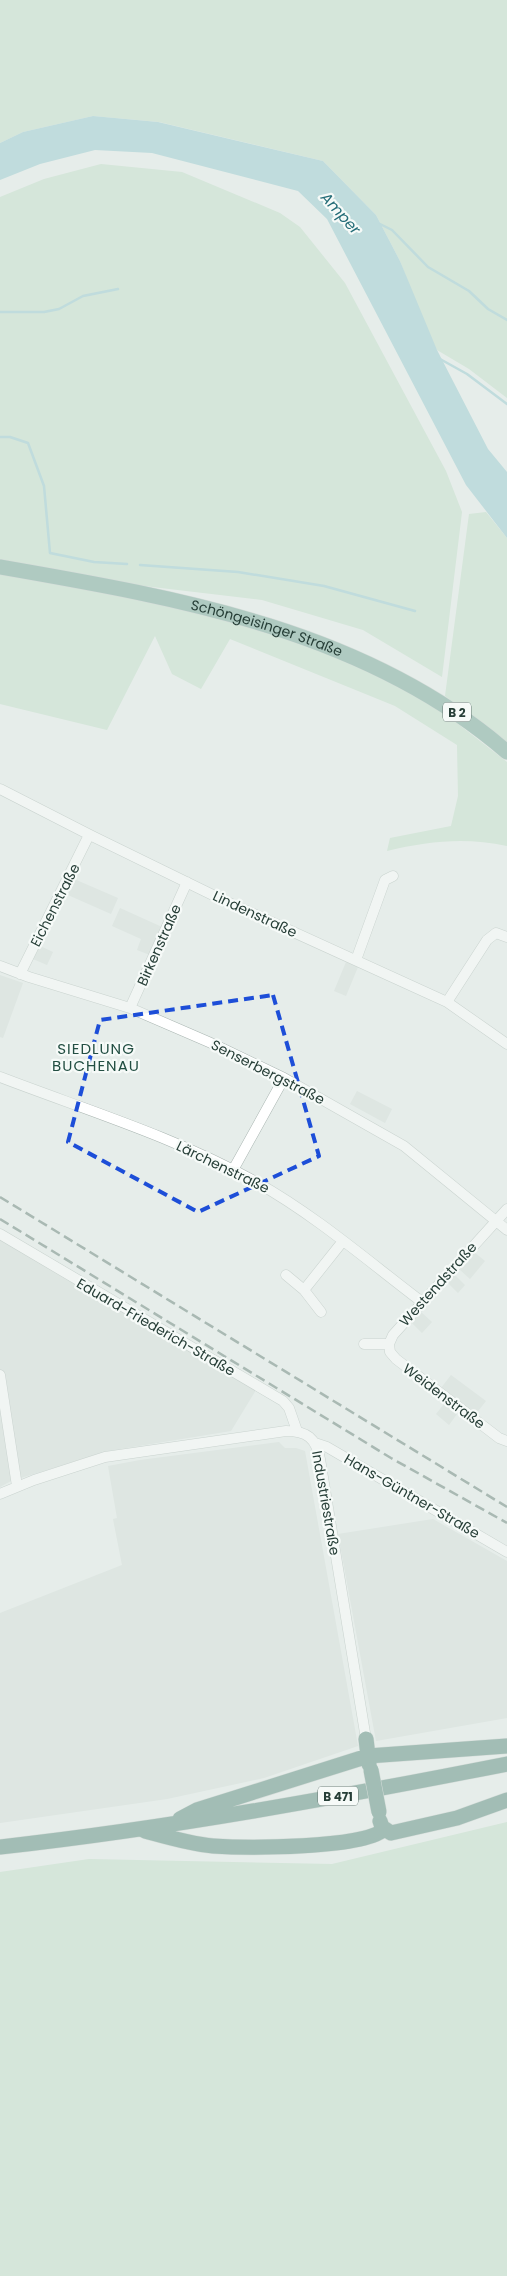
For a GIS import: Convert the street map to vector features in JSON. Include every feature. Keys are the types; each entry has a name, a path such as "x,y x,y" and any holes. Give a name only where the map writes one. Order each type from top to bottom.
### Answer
{"highway":[{"path":"366,1739 379,1812 384,1829 390,1833 430,1826 507,1800"},
{"path":"168,1826 197,1810 369,1763 507,1746"},
{"name":"B 471","path":"0,1847 168,1826 370,1791 507,1764"},
{"path":"138,1830 212,1846 306,1847 372,1836 384,1829"}],"main road":[{"name":"Schöngeisinger Straße","path":"0,567 130,590 255,621 352,655 402,680 457,712 507,752"}],"street":[{"name":"Lindenstraße","path":"0,789 187,882 446,1002 507,1044"},
{"name":"Eichenstraße","path":"20,974 90,835"},
{"path":"356,960 386,880 393,876"},
{"name":"Birkenstraße","path":"130,1008 187,882"},
{"path":"446,1002 487,940 496,933 507,936"},
{"name":"Senserbergstraße","path":"0,966 130,1008 211,1043 284,1078 404,1146 507,1230"},
{"name":"Lärchenstraße","path":"0,1077 154,1134 233,1170 279,1195 343,1241 422,1302"},
{"path":"233,1170 284,1078"},
{"name":"Westendstraße","path":"389,1344 393,1335 507,1209"},
{"name":"Eduard-Friederich-Straße","path":"0,1234 283,1401 289,1408 297,1431"},
{"path":"304,1290 343,1241"},
{"path":"286,1275 304,1290 321,1312"},
{"path":"364,1344 389,1344"},
{"name":"Weidenstraße","path":"389,1344 390,1352 396,1359 499,1438 507,1441"},
{"path":"0,1375 17,1486"},
{"path":"0,1494 17,1486 105,1456 244,1436 297,1431"},
{"name":"Industriestraße","path":"297,1431 308,1435 315,1443 320,1459 366,1739"},
{"name":"Hans-Güntner-Straße","path":"315,1443 328,1447 507,1552"}],"highlighted area":[{"path":"273,995 319,1156 198,1212 68,1142 100,1020"}],"shaded area":[{"path":"74,879 118,898 111,914 68,895"},
{"path":"120,908 162,927 150,955 137,950 141,939 112,926"},
{"path":"40,946 53,952 47,965 33,959"},
{"path":"346,962 358,967 346,996 334,991"},
{"path":"0,975 23,983 3,1038 0,1037"},
{"path":"357,1091 392,1109 385,1123 350,1104"},
{"path":"0,1229 259,1385 231,1431 108,1451 11,1481 0,1487"},
{"path":"474,1252 485,1261 470,1279 459,1269"},
{"path":"454,1274 465,1285 458,1293 447,1282"},
{"path":"421,1312 432,1322 422,1333 411,1322"},
{"path":"451,1375 486,1401 475,1415 441,1388"},
{"path":"444,1404 457,1414 449,1425 436,1414"},
{"path":"279,1442 285,1448 296,1448 305,1451 358,1746 264,1778 167,1799 0,1823 0,1613 122,1565 113,1519 117,1518 108,1466"},
{"path":"433,1519 507,1561 507,1718 376,1741 338,1534"}],"green space":[{"path":"0,0 507,0 507,398 469,369 437,350 427,332 400,261 376,215 323,161 159,122 93,116 23,132 0,143"},
{"path":"101,164 182,172 280,213 300,227 345,283 446,471 462,512 442,677 363,630 262,600 127,584 0,562 0,197 44,179"},
{"path":"486,512 507,538 507,743 445,696 469,514"},
{"path":"0,573 121,594 254,628 352,662 435,706 507,762 507,846 492,843 447,841 387,851 390,838 451,826 458,796 457,745 395,706 230,639 201,689 172,674 155,636 107,730 0,704"},
{"path":"507,1822 507,2276 0,2276 0,1872 89,1859 332,1864"}],"water":[{"name":"Amper","path":"93,116 158,122 323,161 376,215 400,261 437,350 488,449 507,472 507,538 466,485 327,219 298,191 152,153 95,150 40,164 0,180 0,143 23,132"}],"waterway":[{"path":"380,224 392,230 428,267 469,291 488,309 507,320"},
{"path":"0,312 44,312 59,309 83,296 118,289"},
{"path":"440,359 467,374 507,404"},
{"path":"0,437 10,437 28,443 44,486 50,553 94,562 127,564"},
{"path":"140,565 238,572 324,586 415,611"}],"railway":[{"path":"0,1197 507,1507"},
{"path":"0,1219 391,1458 507,1523"}],"district":[{"name":"SIEDLUNG BUCHENAU","path":"96,1056"}]}
